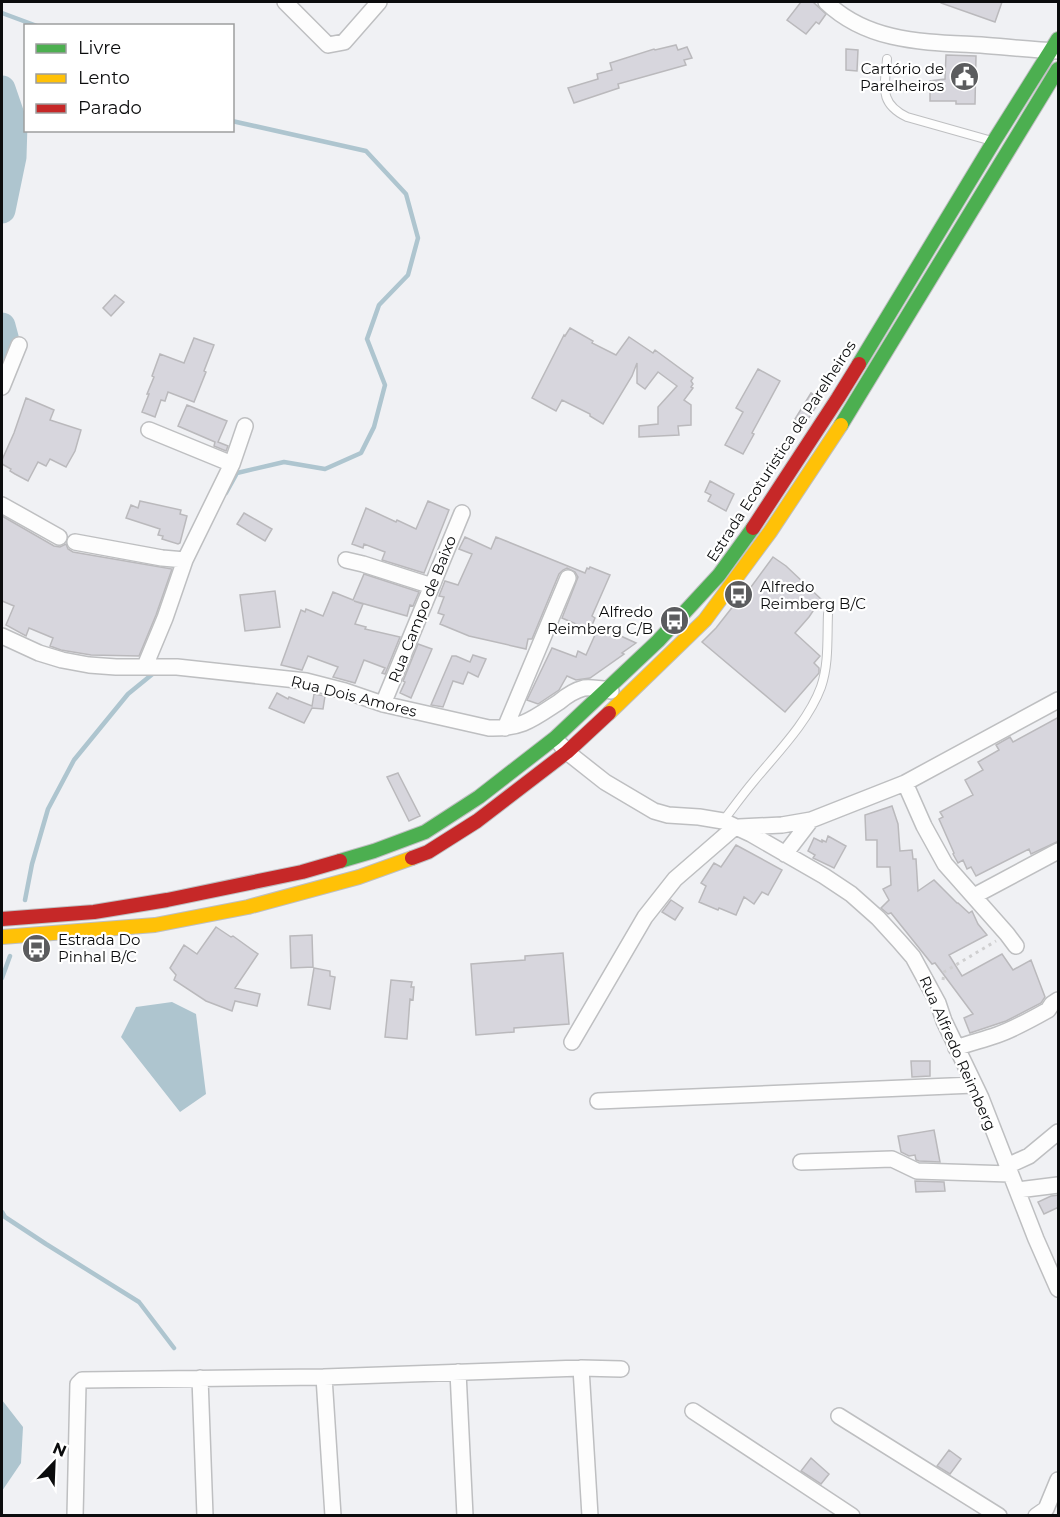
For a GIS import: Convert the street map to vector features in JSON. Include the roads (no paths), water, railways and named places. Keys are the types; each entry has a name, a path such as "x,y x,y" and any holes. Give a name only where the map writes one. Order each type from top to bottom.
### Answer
{"main road":[{"name":"Estrada Ecoturistica de Parelheiros","path":"2,919 94,912 167,900 302,872 374,851 425,832 443,821 479,797 555,738 680,618 732,558 838,398 994,141 1056,47"},
{"path":"2,937 155,925 248,907 359,877 428,852 477,821 567,752 623,701 705,620 743,570 851,411 1059,69"}],"street":[{"path":"285,2 328,45 344,42 378,2"},
{"path":"826,2 874,32 906,40 1056,47"},
{"path":"2,387 19,345"},
{"path":"145,666 185,560 232,464 245,426"},
{"path":"149,430 232,464"},
{"path":"2,505 59,537"},
{"name":"Rua Campo de Baixo","path":"383,704 462,513"},
{"path":"75,542 185,560"},
{"path":"346,560 432,586"},
{"path":"505,728 568,578"},
{"name":"Rua Dois Amores","path":"2,636 32,651 62,660 116,667 177,666 306,681 383,704 489,728 505,728 528,722 563,698 583,688 608,689"},
{"path":"608,689 623,701"},
{"path":"555,738 567,752 605,782 654,811 729,824 782,825 811,820 905,783 1059,699"},
{"path":"905,783 924,826 945,864 1012,940"},
{"path":"785,854 811,820"},
{"path":"572,1042 645,917 675,879 729,824"},
{"name":"Rua Alfredo Reimberg","path":"729,824 751,834 851,894 878,918 913,957 938,1003 944,1021 974,1084 1036,1239 1059,1288"},
{"path":"974,896 1059,851"},
{"path":"956,1048 996,1036 1048,1010 1059,1000"},
{"path":"598,1101 974,1084"},
{"path":"801,1162 892,1160 917,1171 1009,1170 1059,1132"},
{"path":"1018,1190 1059,1185"},
{"path":"581,1368 590,1515"},
{"path":"75,1515 78,1384 82,1380 324,1377 581,1368 621,1369"},
{"path":"458,1372 465,1515"},
{"path":"324,1377 333,1515"},
{"path":"200,1378 205,1515"},
{"path":"693,1411 852,1515"},
{"path":"839,1416 999,1515"},
{"path":"1036,1515 1046,1509 1059,1480"}],"lane":[{"path":"887,59 885,92 887,102 895,111 907,117 994,141 1012,141 1023,129"},
{"path":"994,141 1004,149 1005,153 995,173"},
{"path":"729,824 753,781 785,746 811,707 821,687 826,663 828,614"}],"water":[{"path":"172,1002 196,1014 206,1094 180,1112 121,1037 136,1007"},
{"path":"2,1400 23,1427 21,1463 2,1491"}],"waterway":[{"path":"2,13 32,24"},
{"path":"2,89 14,124 13,157 2,210"},
{"path":"226,493 237,473 284,462 325,469 361,453 374,427 385,385 367,339 379,305 408,275 418,238 406,194 366,151 234,121"},
{"path":"2,326 6,341 2,363"},
{"path":"25,900 32,864 48,809 74,760 128,694 155,672"},
{"path":"2,978 10,956"},
{"path":"2,1212 5,1217 46,1244 139,1302 174,1348"}],"place":[{"name":"Cartório de Parelheiros","path":"965,77"},
{"name":"Alfredo Reimberg B/C","path":"739,595"},
{"name":"Alfredo Reimberg C/B","path":"674,620"},
{"name":"Estrada Do Pinhal B/C","path":"37,948"}]}
